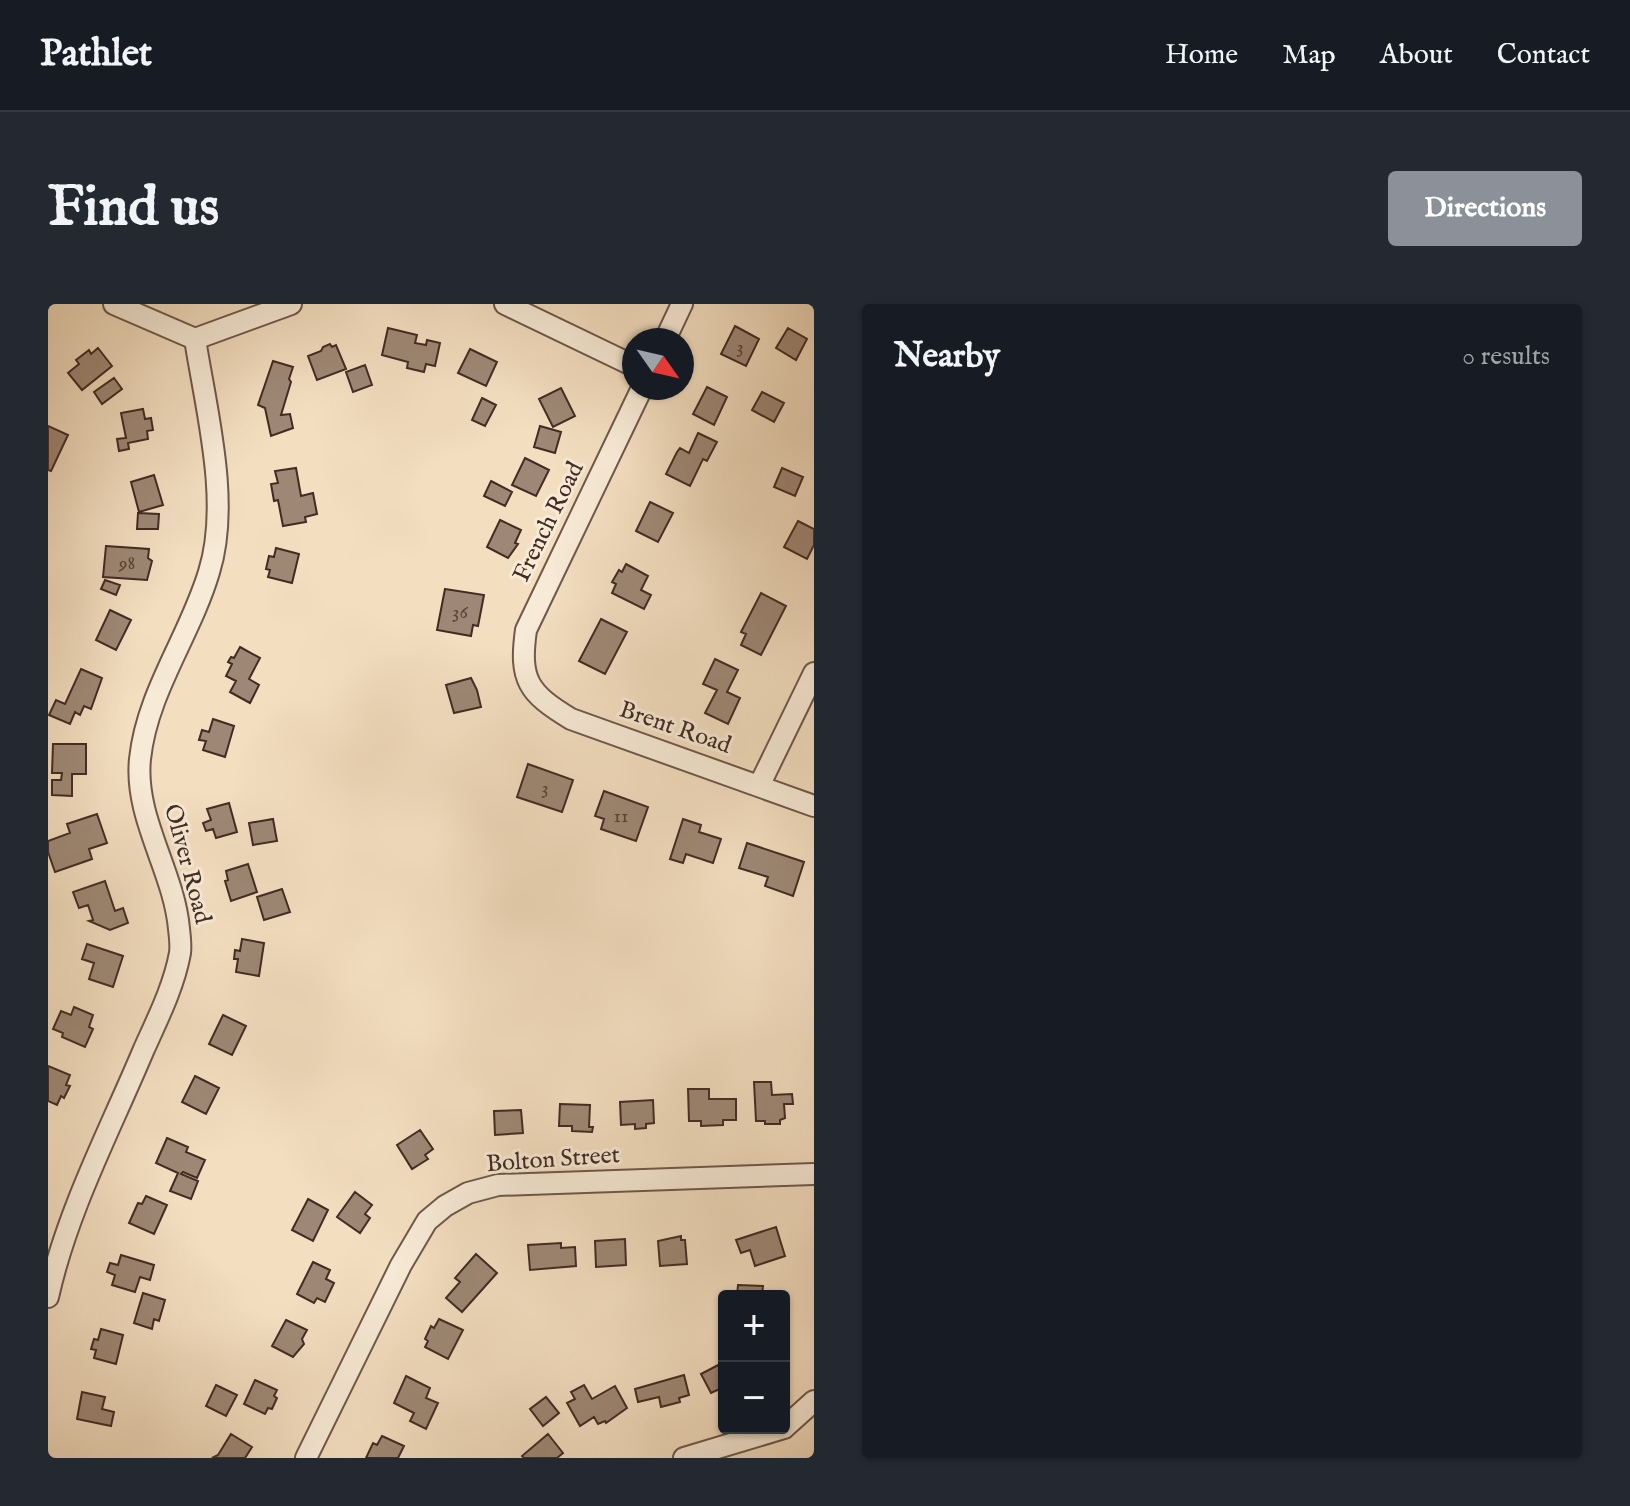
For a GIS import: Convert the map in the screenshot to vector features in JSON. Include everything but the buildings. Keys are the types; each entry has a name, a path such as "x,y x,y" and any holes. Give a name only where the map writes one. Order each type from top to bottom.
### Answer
{"street":[{"path":"114,304 195,339 291,304"},
{"path":"505,304 622,360"},
{"path":"671,328 682,304"},
{"name":"Oliver Road","path":"48,1297 87,1180 168,993 181,950 177,911 144,808 140,760 152,708 210,572 217,524 216,475 195,339"},
{"name":"French Road","path":"529,683 522,656 526,630 636,400"},
{"path":"759,786 814,673"},
{"name":"Brent Road","path":"529,683 543,702 571,719 814,806"},
{"name":"Bolton Street","path":"306,1458 401,1265 427,1221 468,1193 498,1185 814,1174"},
{"path":"790,1423 814,1401"},
{"path":"684,1458 764,1434"}]}
